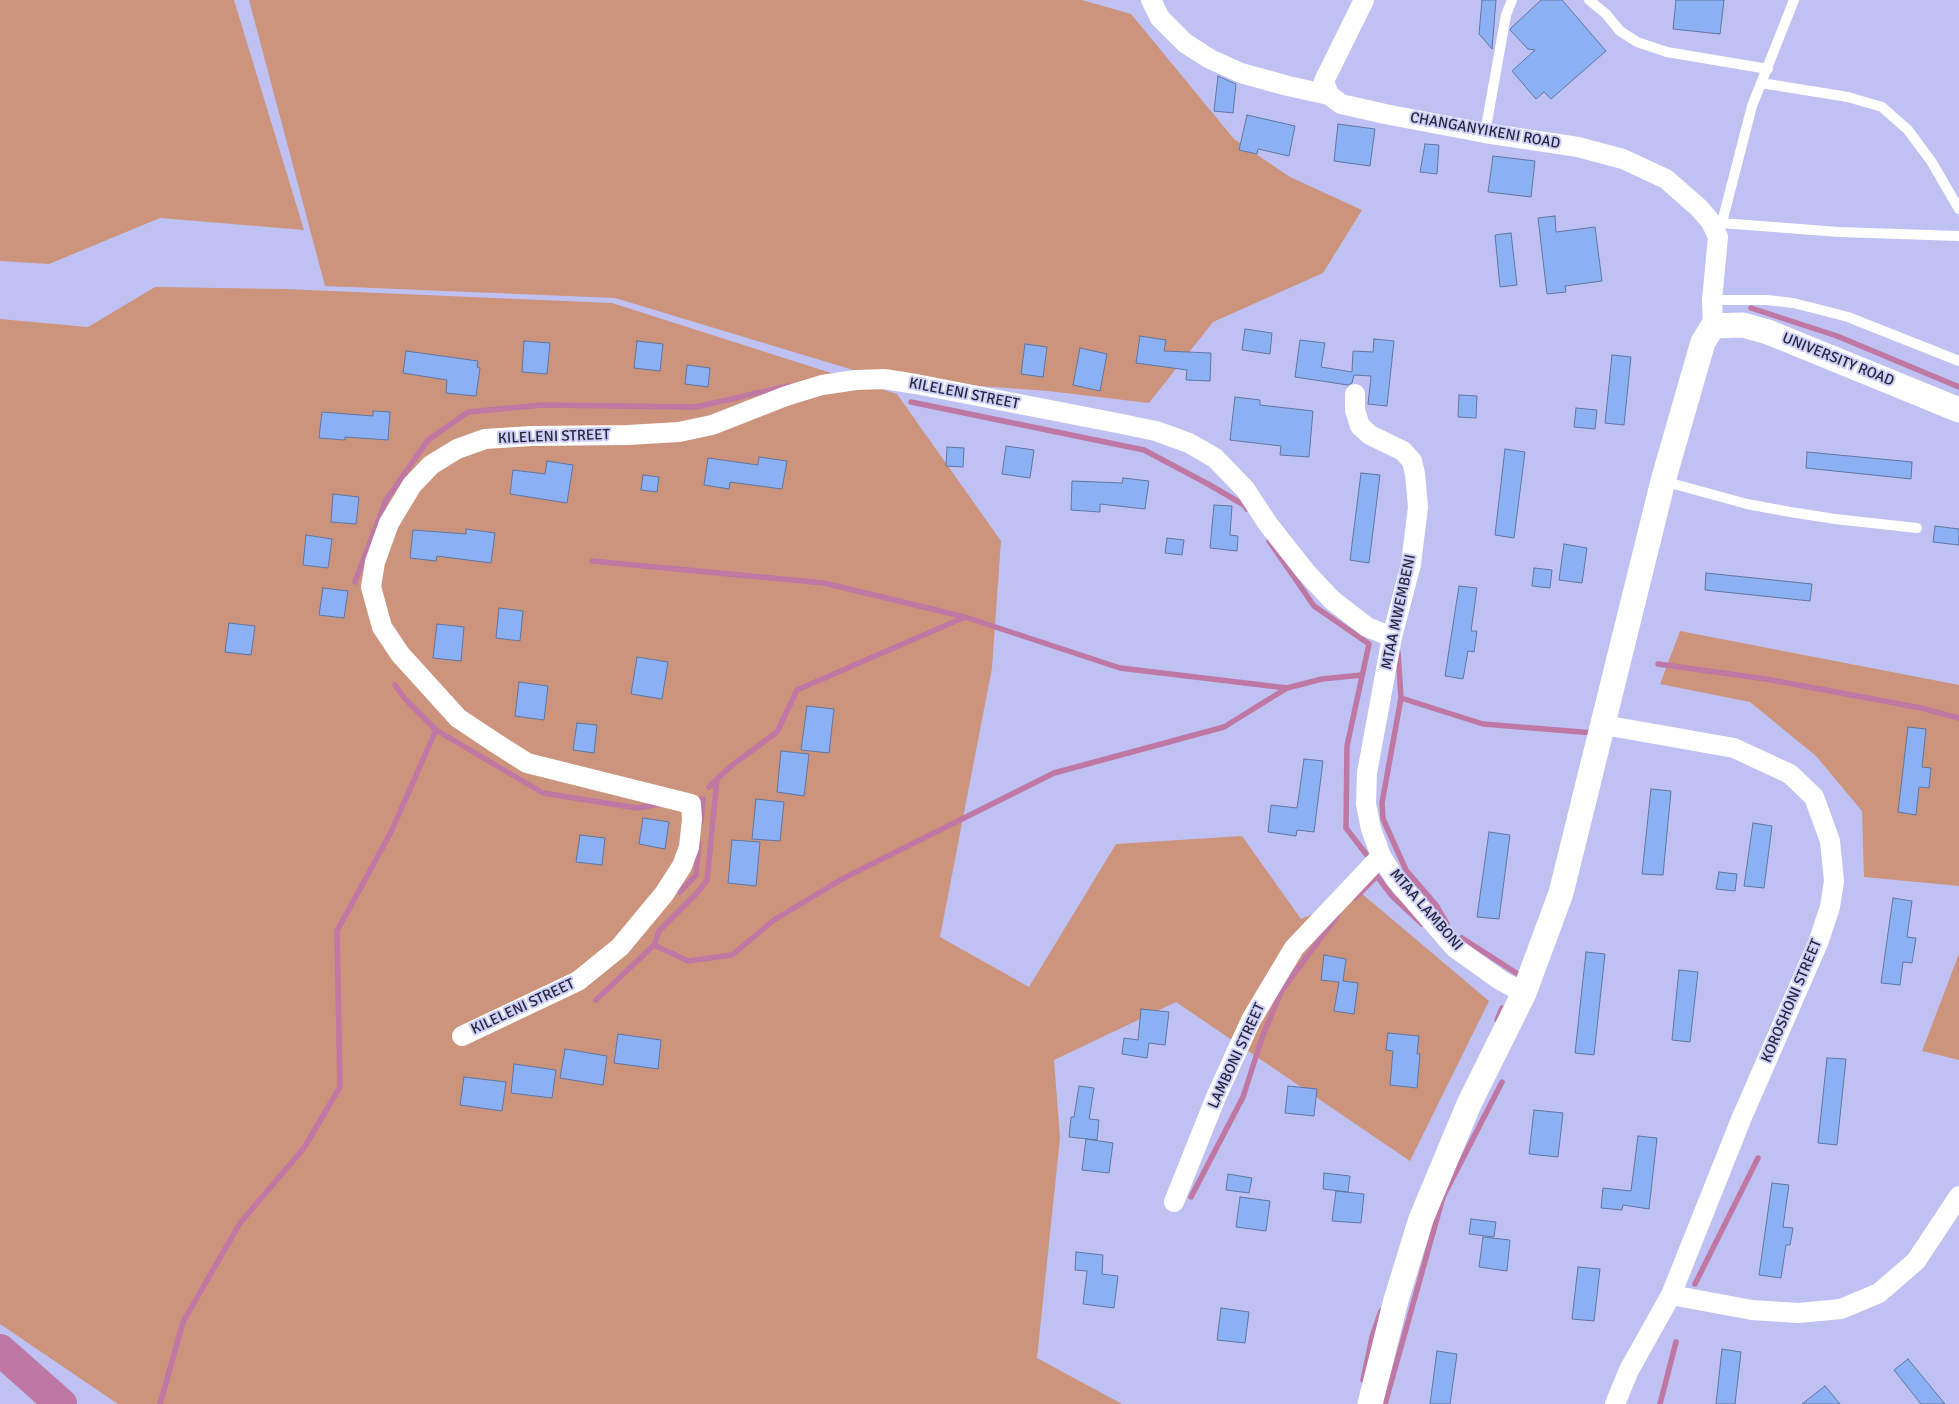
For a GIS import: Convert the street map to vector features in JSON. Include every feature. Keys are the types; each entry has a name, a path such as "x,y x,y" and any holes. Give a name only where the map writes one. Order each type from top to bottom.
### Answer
{"street":[{"name":"CHANGANYIKENI ROAD","path":"1151,0 1160,18 1185,44 1210,59 1241,73 1329,95 1341,104 1485,133 1578,147 1623,159 1666,179 1699,208 1720,230"},
{"path":"1329,95 1324,81 1364,0"},
{"path":"1370,1404 1396,1300 1421,1220 1469,1104 1524,993 1561,893 1663,481 1698,357 1703,342 1713,326 1712,300 1720,230"},
{"name":"UNIVERSITY ROAD","path":"1713,326 1743,325 1768,332 1959,410"},
{"name":"KILELENI STREET","path":"462,1036 578,981 620,947 664,894 682,866 689,847 692,819 691,804 527,763 510,753 458,718 400,654 382,627 372,587 375,562 389,524 412,486 431,465 457,449 485,439 678,432 712,425 786,396 822,385 856,380 884,380 916,384 1117,423 1156,431 1189,443 1215,458 1245,489 1287,548 1332,600 1367,627 1392,637"},
{"name":"MTAA MWEMBENI","path":"1356,394 1355,410 1360,426 1370,436 1403,451 1412,461 1418,507 1411,564 1392,637 1367,773 1366,804 1371,829 1381,856"},
{"name":"KOROSHONI STREET","path":"1604,725 1734,748 1790,774 1814,797 1830,841 1834,881 1830,907 1818,943 1742,1117 1671,1295 1629,1370 1615,1404"},
{"name":"MTAA LAMBONI","path":"1381,856 1396,880 1454,947 1500,980 1524,993"},
{"name":"LAMBONI STREET","path":"1174,1202 1220,1089 1260,1004 1294,948 1381,856"},
{"path":"1671,1295 1752,1310 1798,1313 1841,1309 1879,1292 1916,1261 1959,1196"}],"lane":[{"path":"1485,133 1506,15 1512,0"},
{"path":"1589,0 1606,14 1620,31 1637,42 1667,52 1768,69"},
{"path":"1794,0 1745,127 1720,230 1959,236"},
{"path":"1761,82 1848,98 1882,108 1908,130 1926,153 1959,209"},
{"path":"1712,300 1767,300 1793,303 1848,317 1959,361"},
{"path":"1663,481 1748,504 1835,519 1917,528"}],"shaded area":[{"path":"0,0 234,0 304,230 160,218 49,264 0,261"},
{"path":"249,0 1082,0 1131,14 1234,139 1290,177 1362,210 1323,273 1213,322 1149,403 1048,391 883,379 615,298 325,286"},
{"path":"155,287 284,289 612,303 897,394 1001,541 992,668 940,937 1029,987 1116,844 1242,836 1301,919 1361,893 1489,1001 1410,1161 1176,1002 1054,1060 1060,1138 1037,1358 1122,1404 118,1404 0,1324 0,319 88,327"},
{"path":"1680,631 1959,685 1959,886 1864,877 1862,811 1816,756 1750,702 1660,684"},
{"path":"1959,954 1959,1060 1922,1051"}],"building":[{"path":"1482,0 1496,0 1492,49 1479,34"},
{"path":"1541,0 1562,0 1606,51 1551,99 1544,92 1536,99 1512,71 1535,50 1528,49 1510,30"},
{"path":"1676,0 1724,0 1720,34 1673,29"},
{"path":"1218,76 1236,84 1233,113 1214,111"},
{"path":"1247,115 1295,126 1289,156 1258,149 1257,154 1239,150"},
{"path":"1338,124 1375,129 1370,166 1334,161"},
{"path":"1425,144 1439,145 1437,174 1420,172"},
{"path":"1493,156 1535,161 1531,197 1488,192"},
{"path":"1555,216 1556,232 1595,227 1602,281 1565,286 1566,292 1547,294 1538,218"},
{"path":"1511,233 1517,285 1500,287 1495,235"},
{"path":"1245,329 1272,333 1270,354 1242,350"},
{"path":"1140,336 1166,340 1164,351 1211,353 1210,381 1186,380 1187,370 1136,363"},
{"path":"1374,339 1394,341 1387,406 1368,404 1371,376 1354,375 1352,383 1348,385 1295,377 1300,340 1325,343 1321,367 1352,372 1353,351 1373,352"},
{"path":"524,341 550,343 547,374 522,372"},
{"path":"637,341 663,344 660,371 634,368"},
{"path":"1025,344 1047,347 1043,377 1021,374"},
{"path":"1080,348 1107,354 1100,391 1073,385"},
{"path":"406,351 478,361 477,367 480,368 476,396 446,393 447,380 403,373"},
{"path":"1612,355 1631,357 1624,425 1605,423"},
{"path":"687,365 710,368 708,387 685,384"},
{"path":"1459,395 1477,396 1476,418 1458,417"},
{"path":"1235,397 1260,400 1260,405 1313,411 1309,457 1280,455 1281,446 1230,440"},
{"path":"1576,408 1597,410 1595,429 1574,427"},
{"path":"373,411 390,412 388,440 345,437 345,440 319,438 322,412 373,416"},
{"path":"1006,446 1034,450 1030,478 1002,474"},
{"path":"947,447 964,448 963,467 946,466"},
{"path":"1505,449 1525,452 1514,538 1495,535"},
{"path":"1807,452 1912,462 1911,479 1806,468"},
{"path":"759,457 787,461 782,489 730,482 729,489 704,485 708,458 758,465"},
{"path":"547,461 573,465 567,503 510,494 513,470 545,474"},
{"path":"1361,473 1380,475 1369,563 1350,560"},
{"path":"643,475 659,477 657,492 641,490"},
{"path":"1123,478 1149,481 1145,509 1100,504 1100,512 1071,510 1072,481 1122,483"},
{"path":"333,494 359,497 356,524 331,522"},
{"path":"1214,505 1232,506 1230,535 1238,536 1237,551 1210,548"},
{"path":"1935,526 1959,529 1959,545 1933,542"},
{"path":"466,529 495,533 491,563 437,556 436,561 410,558 413,530 466,534"},
{"path":"306,535 332,539 328,568 303,565"},
{"path":"1167,538 1184,540 1182,555 1165,553"},
{"path":"1564,544 1587,548 1582,583 1559,580"},
{"path":"1534,568 1552,570 1550,588 1532,586"},
{"path":"1706,573 1812,584 1810,601 1705,590"},
{"path":"1459,586 1477,588 1471,631 1477,631 1474,652 1468,651 1463,679 1445,676"},
{"path":"323,588 348,591 344,618 319,615"},
{"path":"499,608 523,611 520,641 496,638"},
{"path":"229,623 255,626 251,655 225,652"},
{"path":"437,624 464,627 461,661 433,658"},
{"path":"637,657 668,662 662,699 631,694"},
{"path":"519,682 548,686 544,720 515,716"},
{"path":"807,706 834,709 829,753 801,750"},
{"path":"577,723 597,725 594,753 573,750"},
{"path":"1908,727 1926,729 1922,767 1931,768 1929,788 1919,787 1916,815 1898,812"},
{"path":"781,751 809,754 804,796 777,792"},
{"path":"1304,759 1323,761 1314,832 1297,830 1296,836 1268,832 1271,805 1297,808"},
{"path":"1651,789 1671,791 1663,875 1642,874"},
{"path":"756,799 784,802 780,841 752,839"},
{"path":"643,818 669,822 665,849 639,844"},
{"path":"1753,823 1772,826 1764,888 1744,886"},
{"path":"1489,832 1510,835 1499,919 1477,917"},
{"path":"580,835 605,838 602,865 576,862"},
{"path":"732,840 760,842 756,886 728,883"},
{"path":"1719,872 1737,874 1735,891 1716,889"},
{"path":"1893,898 1912,901 1907,937 1916,938 1912,963 1903,962 1900,985 1881,983"},
{"path":"1586,952 1605,954 1594,1055 1575,1053"},
{"path":"1324,955 1346,959 1343,981 1358,983 1354,1014 1334,1011 1339,982 1321,980"},
{"path":"1679,970 1698,972 1690,1042 1672,1040"},
{"path":"1141,1009 1169,1012 1165,1045 1149,1043 1147,1058 1122,1054 1124,1038 1138,1040"},
{"path":"1388,1033 1419,1036 1417,1054 1420,1054 1417,1088 1390,1085 1393,1051 1386,1050"},
{"path":"618,1034 661,1040 658,1069 614,1063"},
{"path":"565,1049 607,1056 603,1085 560,1078"},
{"path":"1827,1058 1846,1059 1837,1145 1818,1143"},
{"path":"514,1064 556,1070 552,1098 511,1093"},
{"path":"464,1077 506,1082 502,1111 460,1105"},
{"path":"1079,1086 1094,1088 1089,1119 1099,1120 1097,1140 1069,1137 1071,1117 1074,1117"},
{"path":"1288,1086 1317,1089 1314,1116 1285,1113"},
{"path":"1534,1110 1563,1113 1558,1157 1529,1154"},
{"path":"1638,1136 1657,1138 1649,1209 1623,1205 1622,1210 1601,1208 1603,1188 1631,1191"},
{"path":"1086,1139 1113,1143 1109,1173 1082,1170"},
{"path":"1324,1173 1350,1176 1348,1192 1323,1189"},
{"path":"1228,1174 1252,1178 1249,1193 1226,1190"},
{"path":"1772,1183 1789,1185 1783,1227 1793,1228 1790,1245 1786,1245 1781,1278 1759,1275"},
{"path":"1336,1191 1364,1194 1361,1223 1332,1221"},
{"path":"1240,1197 1270,1201 1266,1231 1236,1227"},
{"path":"1471,1219 1496,1222 1494,1237 1469,1234"},
{"path":"1483,1237 1510,1240 1507,1271 1479,1267"},
{"path":"1076,1252 1103,1255 1102,1274 1118,1276 1114,1308 1083,1304 1087,1271 1075,1270"},
{"path":"1578,1267 1600,1269 1594,1321 1572,1319"},
{"path":"1221,1308 1249,1312 1245,1343 1217,1340"},
{"path":"1722,1349 1741,1352 1735,1404 1716,1404"},
{"path":"1437,1351 1457,1354 1450,1404 1430,1404"},
{"path":"1908,1359 1945,1404 1921,1404 1894,1370"},
{"path":"1825,1386 1840,1404 1802,1404"}],"waterway":[{"path":"1751,308 1837,336 1959,387"},
{"path":"355,582 386,500 428,440 468,412 542,405 696,407 788,386"},
{"path":"911,402 1144,450 1208,484 1244,505 1247,509"},
{"path":"1269,541 1314,606 1369,644 1347,746 1346,828 1366,854"},
{"path":"592,561 824,583 965,617 1120,668 1287,688 1322,679 1362,675"},
{"path":"709,787 731,766 777,732 797,690 965,617"},
{"path":"1398,652 1401,698 1382,803 1383,819 1406,870 1436,905 1447,924"},
{"path":"1658,664 1766,679 1921,708 1959,718"},
{"path":"395,685 405,699 436,730 543,793 637,808 661,804"},
{"path":"654,945 688,961 732,955 774,920 842,879 1054,773 1224,727 1287,688"},
{"path":"1401,698 1483,724 1594,733"},
{"path":"160,1404 183,1322 240,1223 304,1148 340,1087 337,931 391,832 436,730"},
{"path":"596,1000 654,945 659,931 697,893 707,880 717,779"},
{"path":"693,800 703,799 701,822"},
{"path":"680,892 696,875 699,843"},
{"path":"1355,898 1377,876 1392,896 1422,924"},
{"path":"1191,1197 1243,1097 1263,1035 1282,990 1338,915"},
{"path":"1462,938 1521,976 1521,974"},
{"path":"1497,1020 1502,1008"},
{"path":"1385,1404 1443,1197 1502,1082"},
{"path":"1695,1284 1758,1158"},
{"path":"1363,1380 1372,1337 1381,1311"},
{"path":"1660,1404 1676,1342"},
{"path":"0,1350 61,1404"}]}
